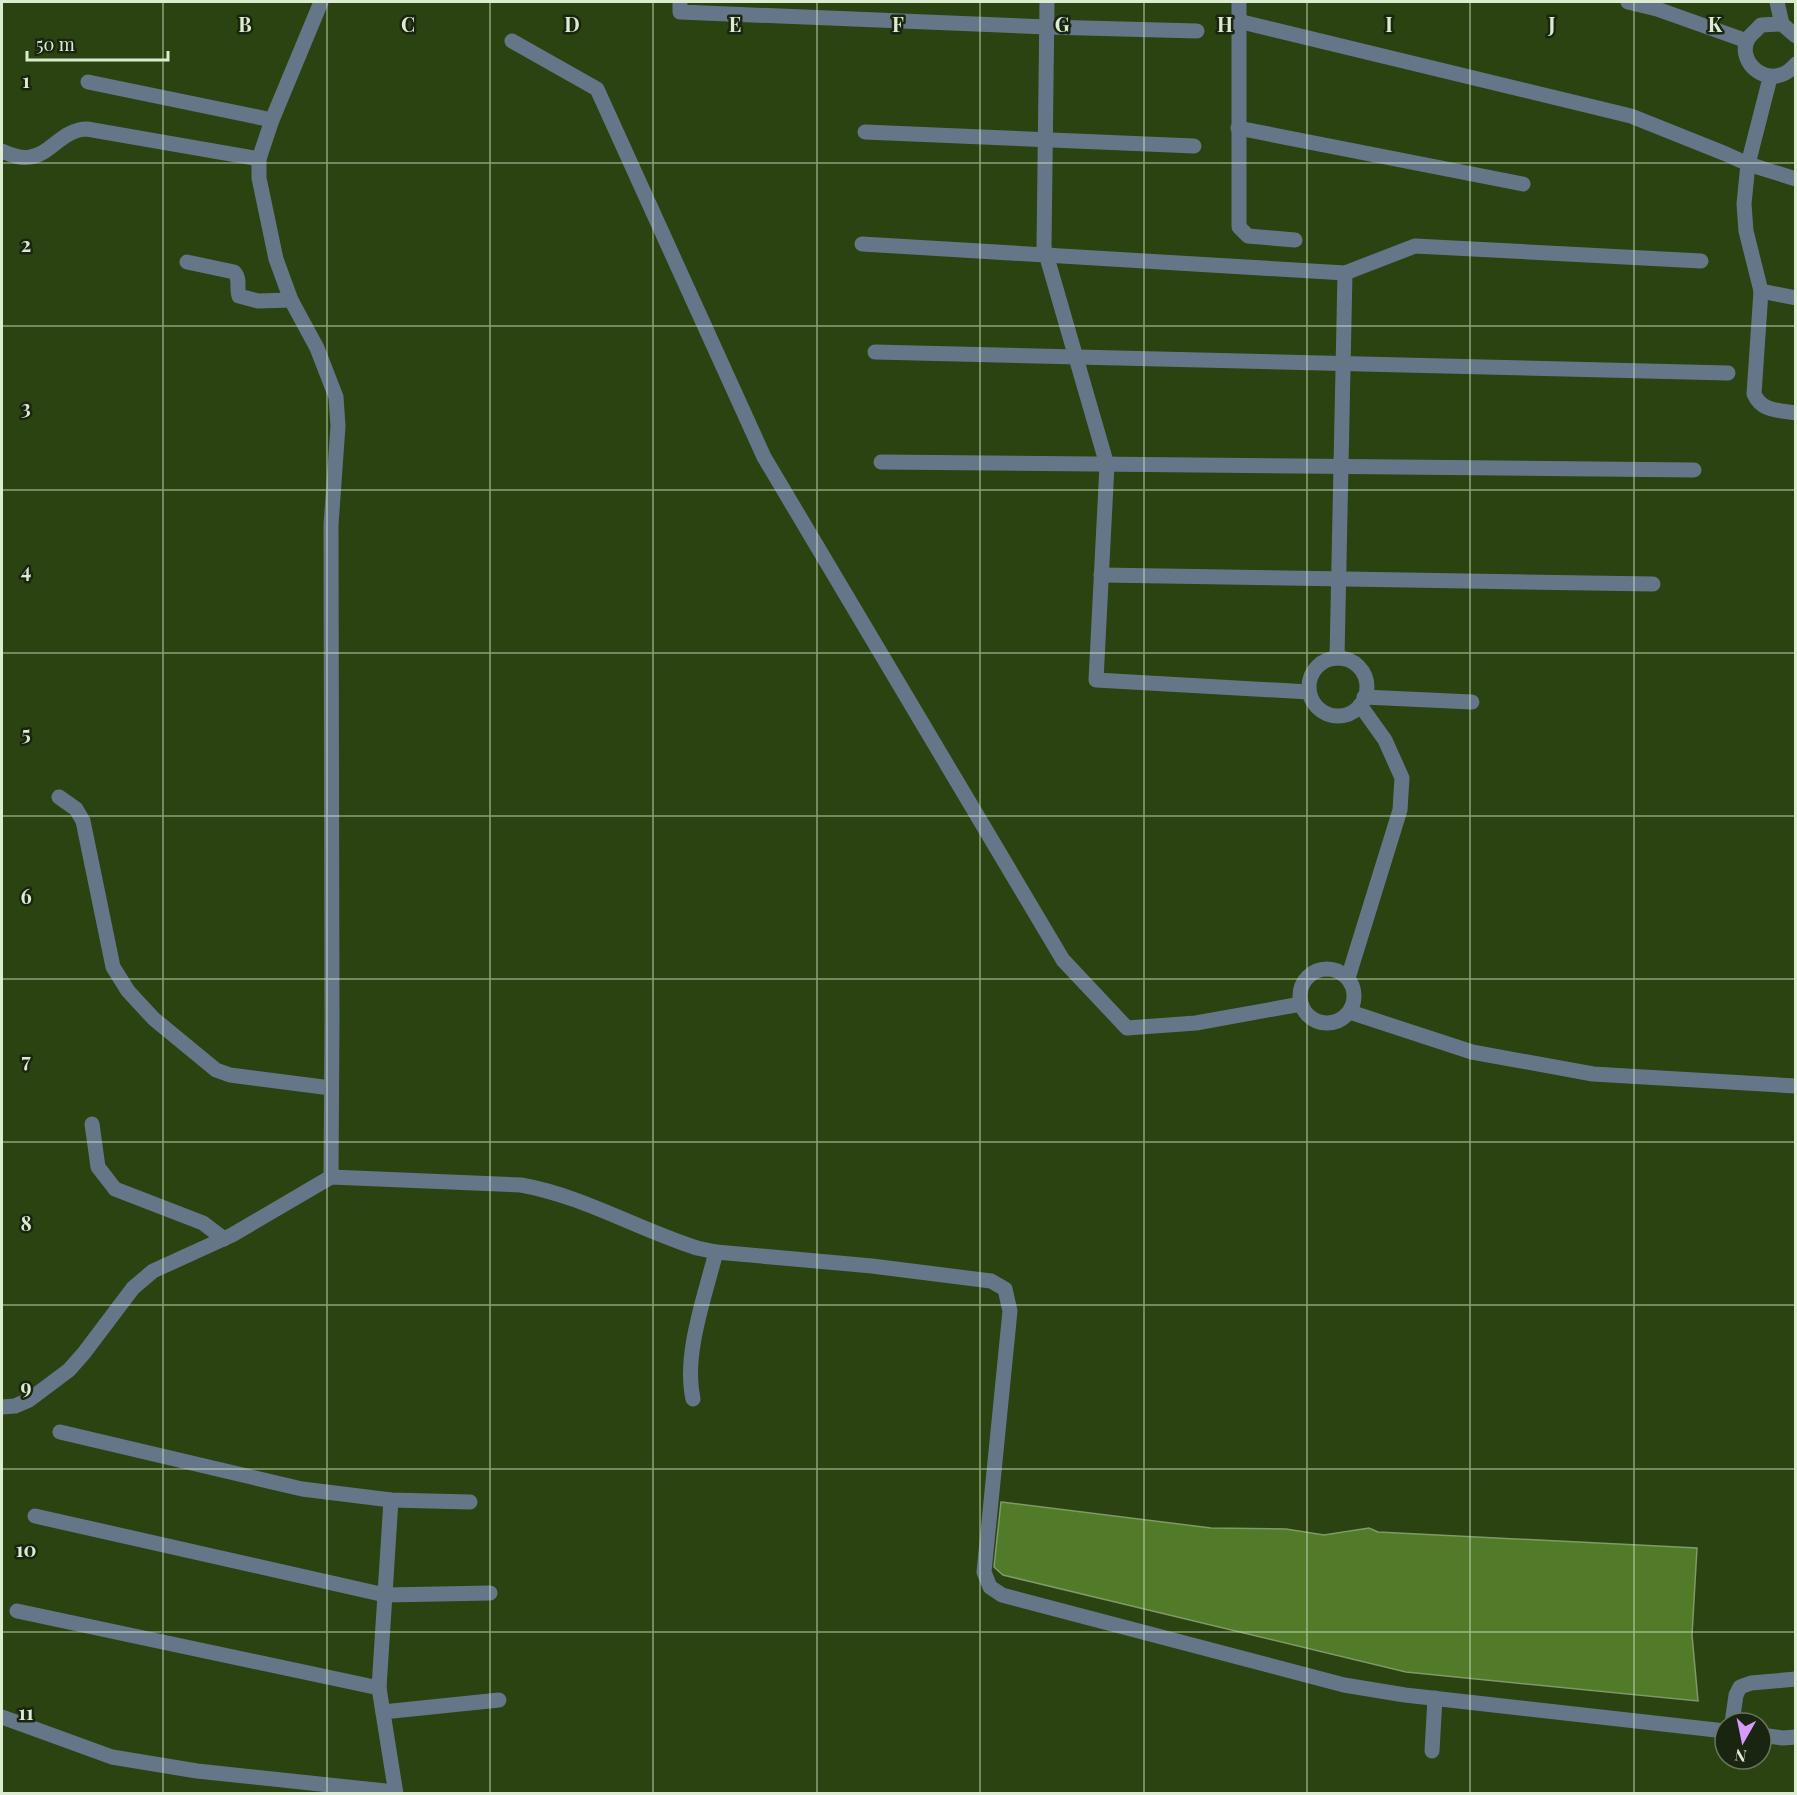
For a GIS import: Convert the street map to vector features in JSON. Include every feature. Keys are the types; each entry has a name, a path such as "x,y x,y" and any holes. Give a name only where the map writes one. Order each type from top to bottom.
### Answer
{"street":[{"path":"321,2 272,120 259,159 259,178 276,259 291,300 317,348 336,397 338,426 331,525 333,1019 331,1177"},
{"path":"680,2 680,12 1197,31"},
{"path":"1047,2 1044,247 1107,465 1096,680 1309,692"},
{"path":"1239,2 1239,227 1248,236 1295,240"},
{"path":"1628,2 1657,9 1747,41"},
{"path":"1777,2 1782,24 1796,36"},
{"path":"1238,21 1630,116 1748,164 1796,179"},
{"path":"1782,24 1761,25 1747,41 1746,57 1755,71 1770,78 1788,73 1796,64"},
{"path":"512,40 597,89 764,457 1063,960 1127,1028 1196,1023 1301,1004"},
{"path":"1770,78 1748,164 1744,204 1746,231 1761,291 1755,394 1758,403 1764,407 1796,413"},
{"path":"88,82 272,120"},
{"path":"1238,128 1523,184"},
{"path":"2,151 15,156 34,157 70,133 78,129 87,129 259,159"},
{"path":"865,132 1194,146"},
{"path":"862,244 1345,273 1415,246 1701,261"},
{"path":"187,262 234,273 237,275 238,296 246,299 291,300"},
{"path":"1336,658 1345,273"},
{"path":"1761,291 1796,298"},
{"path":"875,352 1728,373"},
{"path":"880,462 1694,470"},
{"path":"1101,575 1653,584"},
{"path":"1348,978 1400,810 1402,778 1385,740 1362,701 1366,680 1362,672 1347,659 1336,658 1318,665 1312,673 1309,692 1313,701 1327,713 1336,716 1345,714 1362,701 1472,702"},
{"path":"59,797 76,809 83,821 113,967 128,991 154,1019 216,1070 230,1075 331,1088"},
{"path":"1323,969 1341,972 1348,978 1354,995 1350,1012 1336,1022 1318,1022 1305,1012 1301,1004 1302,986 1307,978 1323,969"},
{"path":"1350,1012 1472,1052 1593,1074 1796,1086"},
{"path":"92,1124 98,1167 115,1189 202,1223 224,1239"},
{"path":"2,1407 15,1406 29,1400 69,1370 141,1279 153,1271 224,1239 331,1177 521,1185 544,1189 568,1196 678,1242 716,1252 873,1266 991,1281 1005,1289 1010,1311 984,1572 990,1587 1002,1595 1344,1685 1435,1698 1713,1730"},
{"path":"693,1399 690,1385 692,1350 716,1252"},
{"path":"60,1432 302,1489 391,1500 470,1502"},
{"path":"2,1716 112,1757 197,1771 396,1793 379,1688 391,1500"},
{"path":"35,1516 385,1595 490,1593"},
{"path":"17,1611 379,1688"},
{"path":"1734,1711 1736,1695 1740,1687 1751,1683 1796,1679"},
{"path":"1432,1751 1435,1698"},
{"path":"383,1712 499,1700"},
{"path":"1773,1737 1796,1737"}],"building":[{"path":"1001,1502 1211,1528 1286,1529 1324,1535 1369,1528 1378,1532 1697,1548 1692,1635 1698,1701 1406,1672 1003,1575 994,1567"}]}
